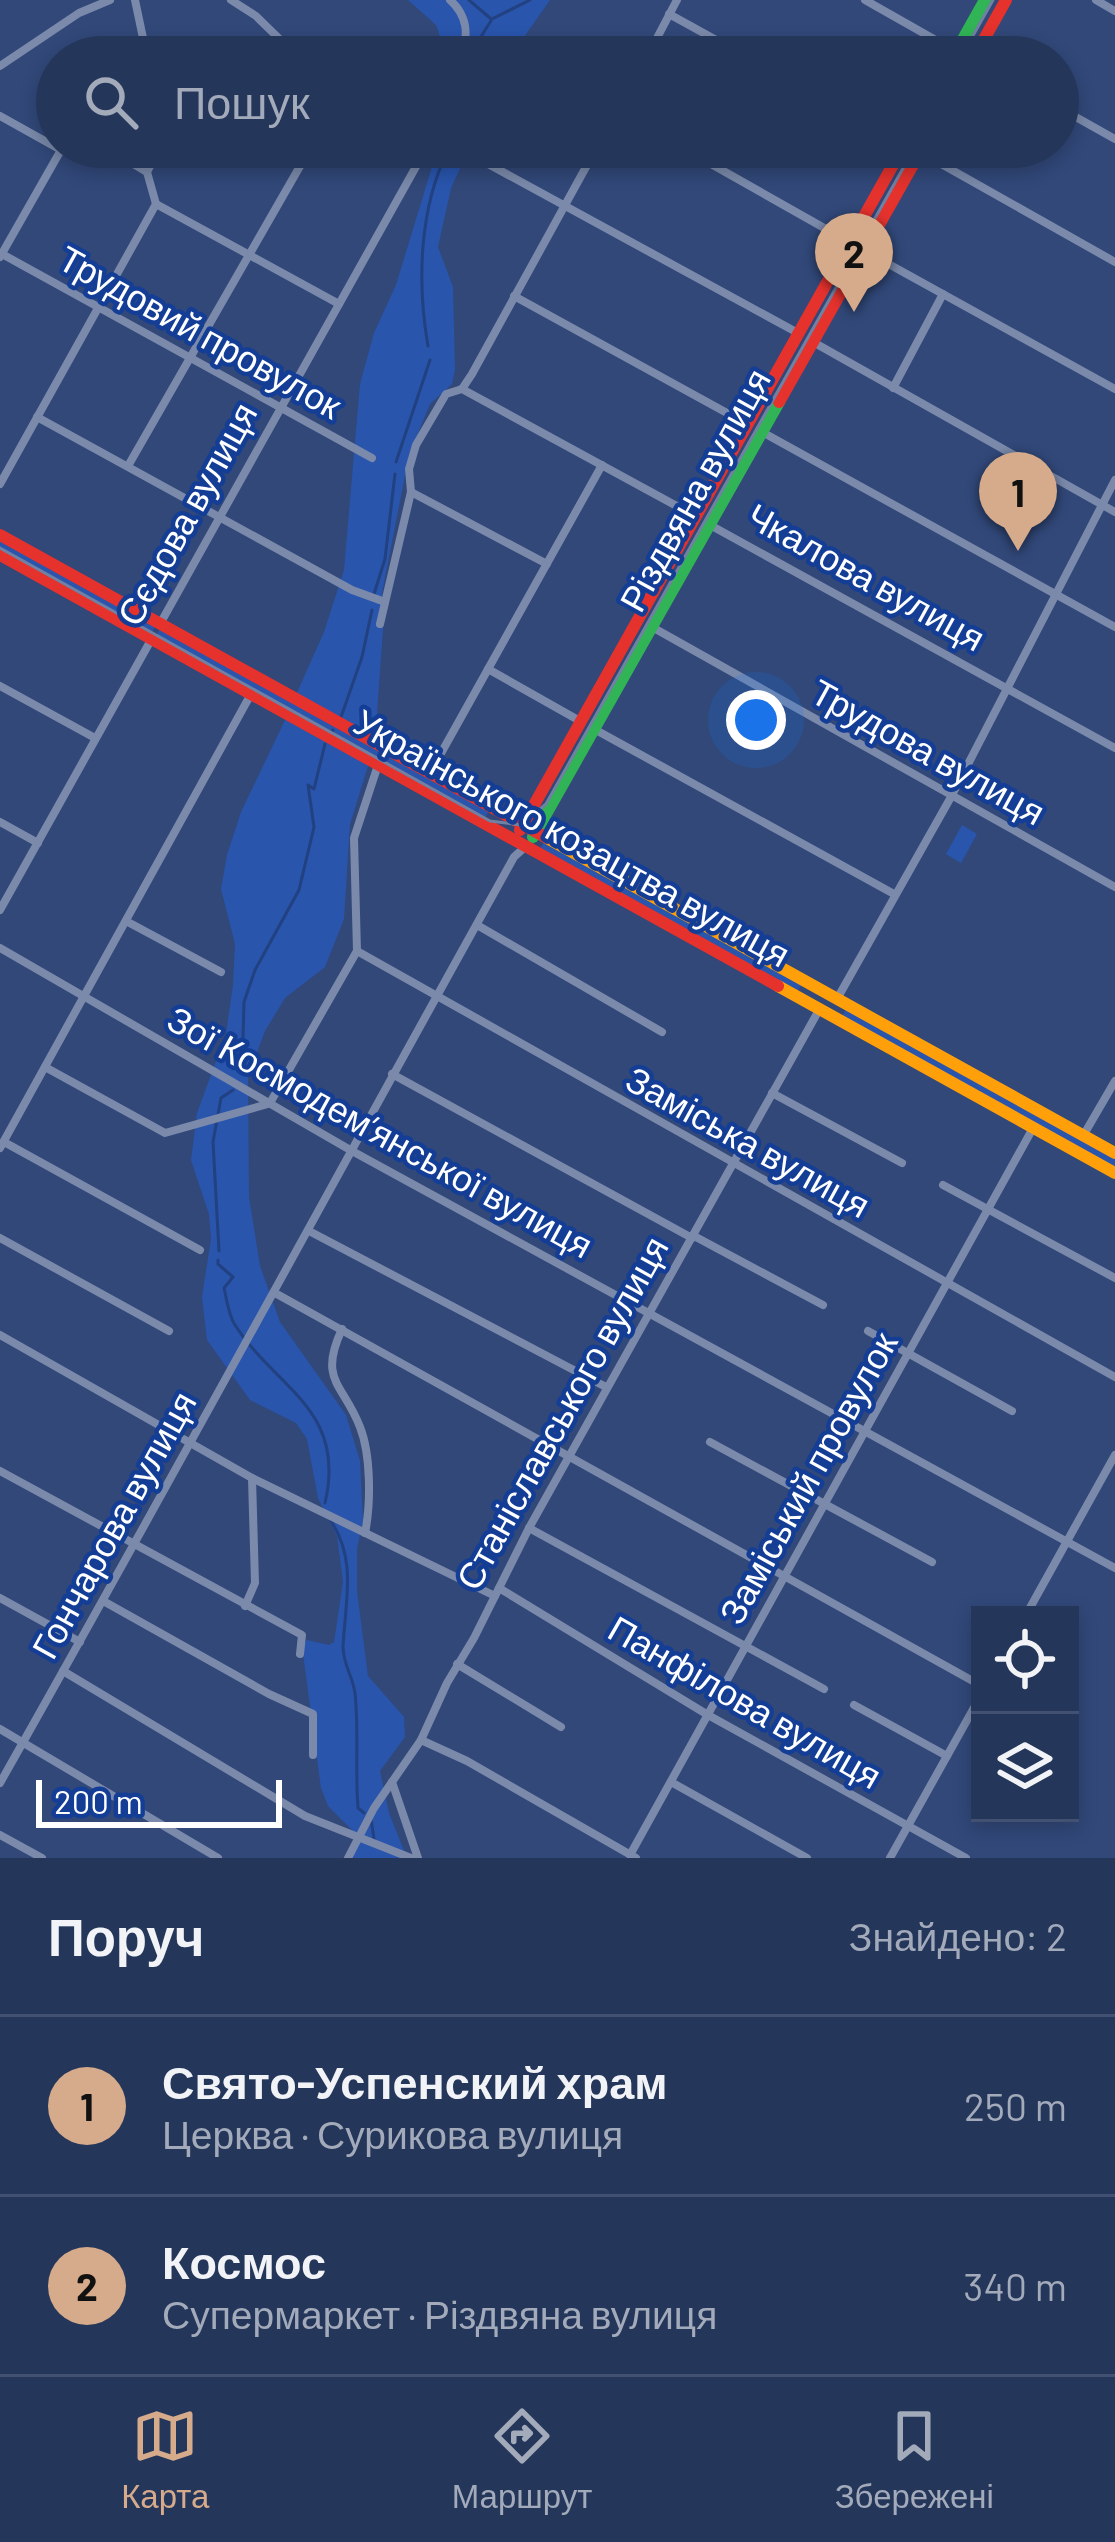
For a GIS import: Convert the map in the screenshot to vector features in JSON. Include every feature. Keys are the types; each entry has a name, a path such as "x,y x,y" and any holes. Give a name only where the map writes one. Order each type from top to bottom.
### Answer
{"street":[{"path":"46,36 110,0"},
{"path":"135,0 143,36"},
{"path":"231,0 275,36"},
{"path":"450,0 464,19 463,36"},
{"path":"658,36 677,0"},
{"path":"865,0 927,36"},
{"path":"970,36 985,0"},
{"path":"978,36 1006,0"},
{"path":"1096,0 1115,10"},
{"path":"669,14 709,36"},
{"path":"0,66 36,42"},
{"path":"0,116 36,136"},
{"path":"1079,119 1115,139"},
{"path":"1,256 51,168"},
{"path":"140,168 147,172"},
{"path":"0,484 156,204 149,168"},
{"path":"128,466 299,168"},
{"name":"Сєдова вулиця","path":"0,910 415,168"},
{"path":"495,168 1115,512"},
{"path":"380,624 411,492 409,469 422,430 446,394 462,389 585,168"},
{"path":"718,168 1115,389"},
{"name":"Різдвяна вулиця","path":"518,849 521,826 849,242 900,168"},
{"name":"Різдвяна вулиця","path":"275,1293 518,849 535,834 865,251 904,168"},
{"path":"949,168 1115,262"},
{"path":"156,204 339,304"},
{"name":"Трудовий провулок","path":"1,256 372,458"},
{"path":"893,388 943,294"},
{"path":"514,296 1115,627"},
{"name":"Чкалова вулиця","path":"462,389 1115,748"},
{"path":"37,416 352,590 386,602"},
{"path":"429,774 602,465"},
{"name":"Станіславського вулиця","path":"348,1858 421,1740 568,1456 772,1094 951,797 1115,480"},
{"path":"411,492 547,564"},
{"name":"Українського козацтва вулиця","path":"0,535 1115,1154"},
{"name":"Українського козацтва вулиця","path":"0,555 378,765 518,849 1115,1173"},
{"name":"Трудова вулиця","path":"652,627 1115,886"},
{"path":"488,669 895,894"},
{"path":"0,686 95,738"},
{"path":"200,1250 2,1145 251,694"},
{"path":"45,1067 165,1133 270,1103 357,952 354,838 378,765"},
{"path":"0,821 38,843"},
{"path":"126,921 221,972"},
{"path":"476,925 662,1032"},
{"name":"Зої Космодем’янської вулиця","path":"0,948 352,1151 1115,1568"},
{"name":"Заміська вулиця","path":"357,952 1115,1377"},
{"path":"392,1074 823,1305"},
{"path":"1083,1136 1115,1081"},
{"path":"772,1094 902,1163"},
{"name":"Заміський провулок","path":"633,1856 1033,1128"},
{"path":"943,1184 1115,1278"},
{"path":"309,1231 606,1388"},
{"path":"0,1238 169,1331"},
{"path":"275,1293 971,1679"},
{"name":"Гончарова вулиця","path":"0,1784 275,1293"},
{"path":"342,1329 332,1349 332,1376 362,1431 364,1533"},
{"path":"868,1331 1012,1411"},
{"name":"Панфілова вулиця","path":"0,1335 252,1478 497,1592 966,1858"},
{"path":"710,1442 932,1562"},
{"path":"1031,1606 1112,1469 1115,1455"},
{"path":"0,1471 302,1635 300,1654"},
{"path":"245,1606 255,1582 252,1478"},
{"path":"529,1528 824,1689"},
{"path":"0,1598 80,1642"},
{"path":"105,1602 313,1714 313,1755"},
{"path":"458,1664 561,1727"},
{"path":"63,1671 305,1816 414,1858"},
{"path":"854,1705 947,1756"},
{"path":"890,1858 971,1713"},
{"path":"0,1729 218,1858"},
{"path":"421,1740 467,1761 633,1856"},
{"path":"392,1782 414,1858"},
{"path":"671,1782 807,1858"},
{"path":"0,1835 42,1858"}],"shaded area":[{"path":"408,0 550,0 525,36 440,36 436,25"},
{"path":"432,168 460,168 438,247 453,287 455,370 452,384 430,404 409,455 382,593 375,742 295,697 324,632 344,570 360,384 374,333 396,285"},
{"path":"0,538 156,625 150,636 0,552"},
{"path":"161,627 489,811 483,821 155,638"},
{"path":"286,718 369,763 350,824 344,919 325,967 285,998 265,1031 248,1077 249,1197 260,1266 280,1322 346,1415 360,1461 363,1520 357,1591 368,1676 404,1717 405,1737 380,1771 389,1813 407,1858 348,1858 356,1834 328,1806 321,1788 302,1646 307,1640 334,1642 343,1582 337,1536 318,1498 307,1439 296,1423 250,1400 207,1340 202,1297 211,1239 209,1214 191,1160 197,1113 226,1034 233,985 235,944 221,889 241,812"},
{"path":"962,825 977,834 961,863 946,854"},
{"path":"544,842 802,984 796,994 538,852"},
{"path":"846,1009 1115,1158 1115,1170 841,1019"}],"waterway":[{"path":"469,0 490,18"},
{"path":"481,36 492,19 530,0"},
{"path":"428,346 423,246 440,168"},
{"path":"396,462 430,360"},
{"path":"374,594 385,559 395,474"},
{"path":"341,717 372,610"},
{"path":"242,1073 244,1002 255,970 299,890 314,827 308,785 314,789 325,744"},
{"path":"219,1251 213,1142 221,1098 233,1090"},
{"path":"218,1260 233,1277 224,1288 235,1325 317,1422 329,1471 325,1503"},
{"path":"329,1518 347,1565 343,1647 355,1693 358,1808 364,1813"},
{"path":"371,1819 374,1839"}],"tram line":[{"path":"973,36 993,0"},
{"path":"0,548 490,821 521,825 546,804 903,168"}],"traffic: fast":[{"path":"965,36 985,0"},
{"path":"533,837 779,402"}],"traffic: slow":[{"path":"547,838 1115,1153"},
{"path":"778,986 1115,1173"}],"traffic: jam":[{"path":"986,36 1006,0"},
{"path":"520,830 891,168"},
{"path":"779,402 911,168"},
{"path":"0,535 547,838"},
{"path":"0,555 778,986"}],"place":[{"name":"Космос","path":"854,312"},
{"name":"Свято-Успенский храм","path":"1018,551"}]}
